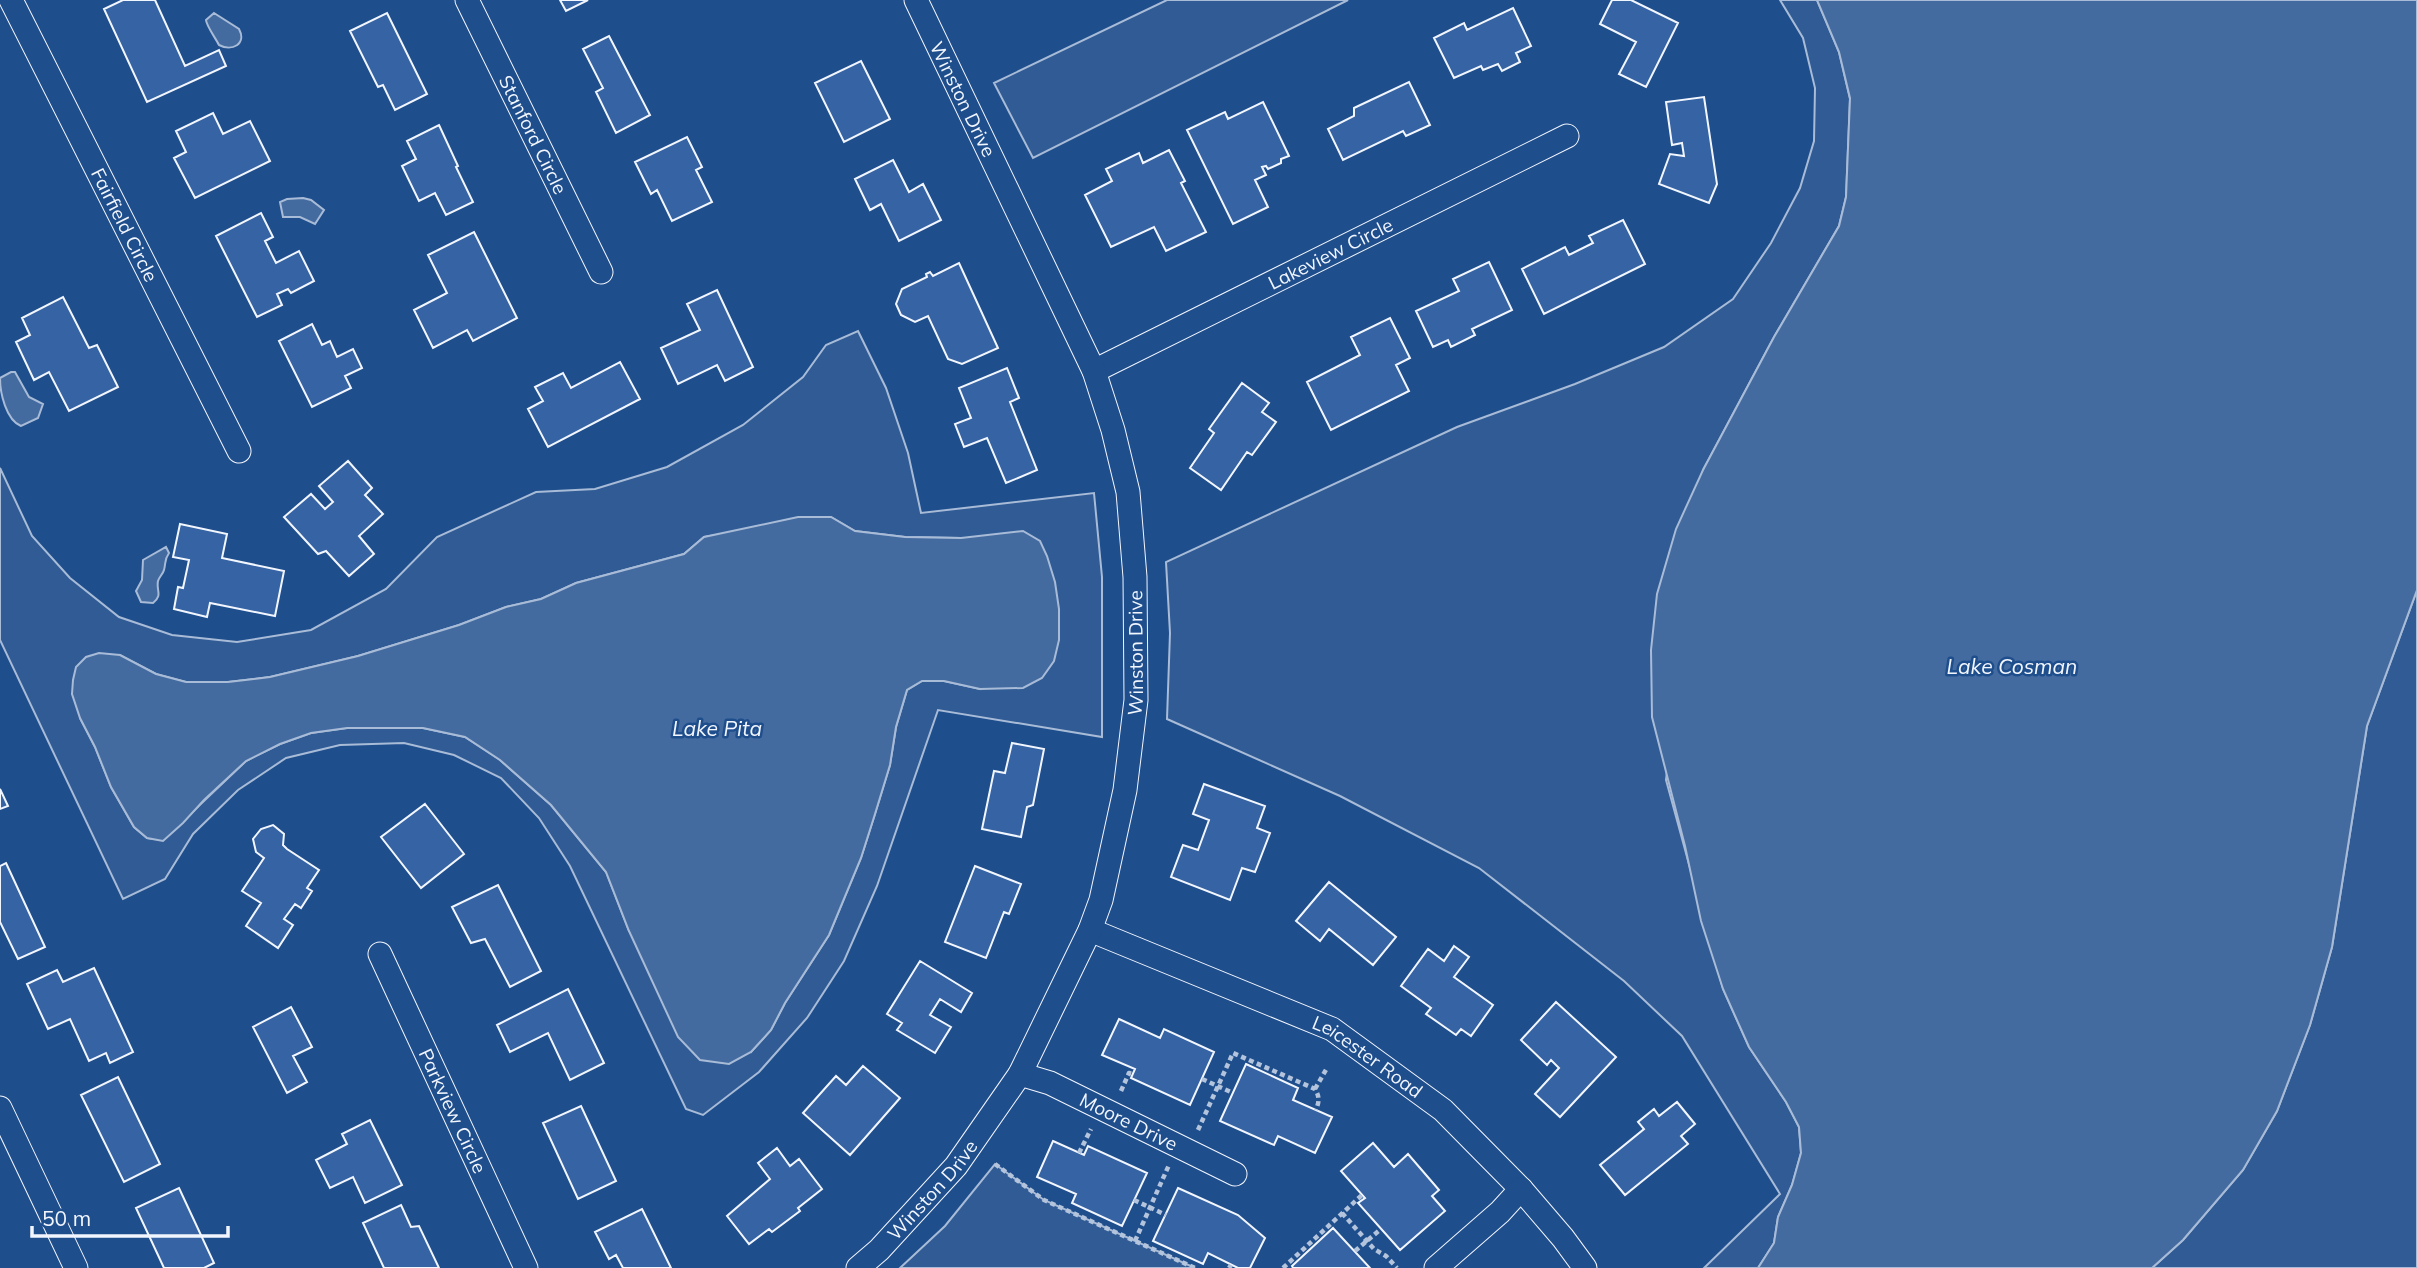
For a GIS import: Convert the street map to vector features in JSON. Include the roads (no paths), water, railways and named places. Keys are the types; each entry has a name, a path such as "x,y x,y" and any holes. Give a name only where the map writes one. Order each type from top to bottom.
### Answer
{"street":[{"name":"Fairfield Circle","path":"12,0 239,451"},
{"name":"Stanford Circle","path":"467,0 601,272"},
{"name":"Winston Drive","path":"858,1268 879,1250 956,1166 1020,1074 1090,930 1101,900 1125,790 1136,700 1135,577 1128,492 1114,430 1094,371 916,0"},
{"name":"Lakeview Circle","path":"1094,371 1567,136"},
{"name":"Leicester Road","path":"1090,930 1332,1029 1443,1110 1521,1189 1563,1237 1585,1268"},
{"name":"Parkview Circle","path":"380,954 526,1268"},
{"name":"Moore Drive","path":"1020,1074 1049,1083 1236,1174"},
{"path":"0,1108 76,1268"},
{"path":"1436,1268 1500,1212 1521,1189"}],"water":[{"name":"Lake Cosman","path":"1817,0 2417,0 2417,590 2367,726 2332,947 2310,1025 2277,1111 2243,1170 2183,1240 2152,1268 1758,1268 1774,1243 1778,1217 1792,1185 1801,1153 1799,1127 1786,1102 1749,1047 1723,989 1701,921 1652,717 1651,650 1657,594 1676,529 1703,470 1774,337 1839,226 1846,197 1850,98 1839,52"},
{"path":"214,13 239,29 241,39 237,45 229,48 219,45 206,20"},
{"path":"303,198 311,200 324,210 315,224 300,217 283,217 280,202"},
{"path":"15,372 29,397 43,404 38,418 21,426 11,418 1,391 0,378"},
{"name":"Lake Pita","path":"798,517 831,517 855,531 905,537 961,538 1023,531 1040,541 1047,556 1059,609 1059,640 1054,661 1042,678 1023,688 980,689 944,681 922,681 907,690 896,727 890,765 861,858 829,935 785,1003 771,1030 751,1052 729,1064 700,1060 678,1037 629,931 606,872 551,805 500,760 465,737 423,728 347,728 311,733 280,744 246,761 163,841 147,838 134,827 111,787 72,694 76,667 86,657 99,653 120,655 156,674 186,682 228,682 270,677 358,656 459,625 506,607 541,599 576,583 684,554 704,537"},
{"path":"166,547 169,553 158,581 158,598 153,603 141,602 136,591 142,580 143,560"}]}
